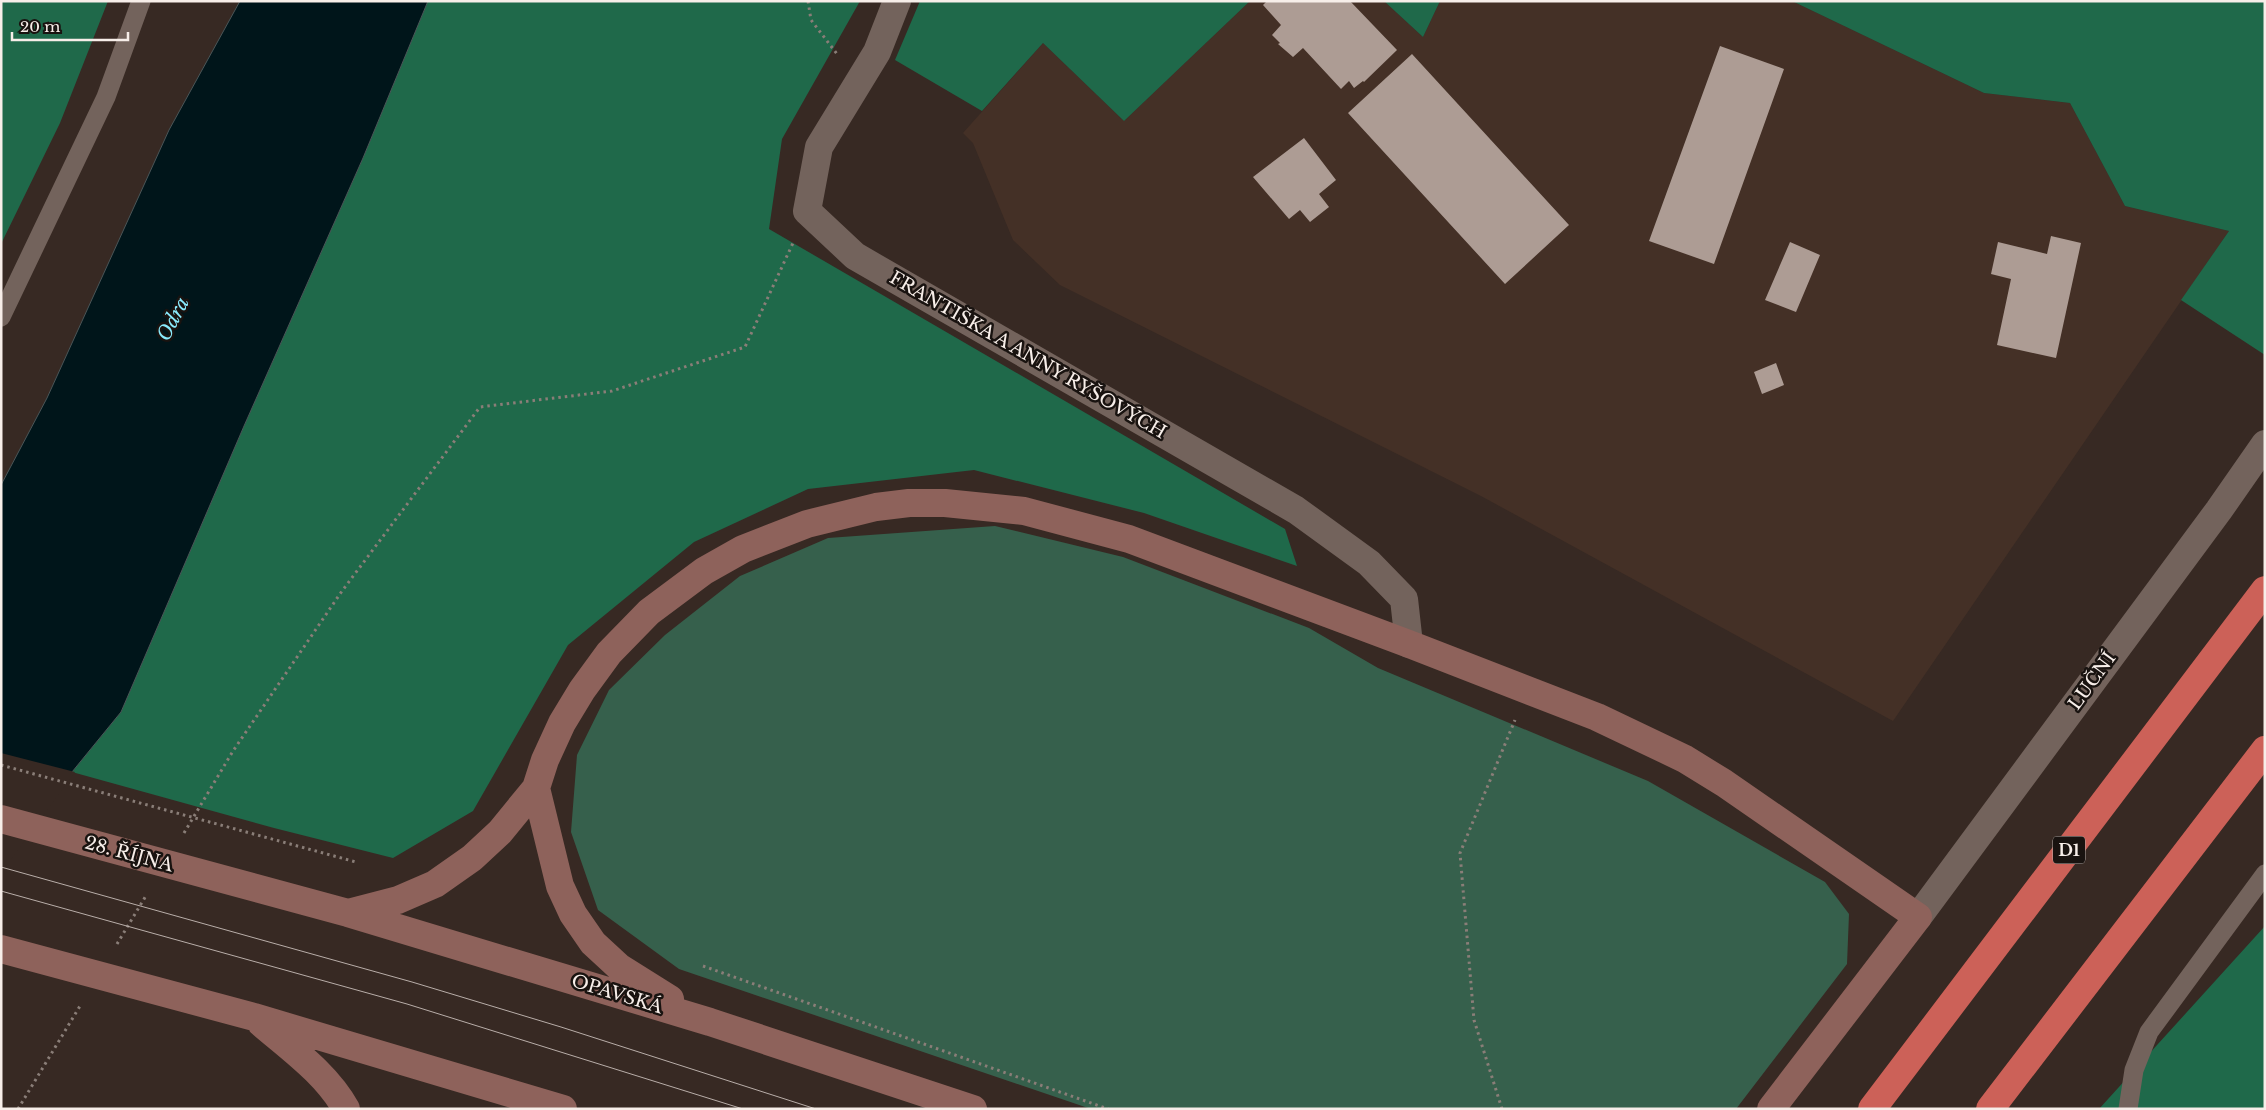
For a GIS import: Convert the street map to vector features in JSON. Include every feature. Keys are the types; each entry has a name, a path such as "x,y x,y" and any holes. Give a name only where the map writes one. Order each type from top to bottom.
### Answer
{"highway":[{"name":"D1","path":"1872,1109 2265,590"},
{"path":"1990,1109 2265,750"}],"main road":[{"path":"348,913 414,894 435,884 456,870 500,832 536,788 550,747 582,690 609,652 649,612 704,571 742,549 807,524 876,507 909,503 945,503 1015,510 1061,520 1129,539 1199,564 1597,717 1685,759 1724,783 1918,917 1771,1109"},
{"path":"536,788 560,886 573,914 593,943 619,967 650,988 710,1022"},
{"name":"28. ŘÍJNA","path":"1,819 258,888"},
{"name":"OPAVSKÁ","path":"258,888 348,913 710,1022 973,1109"},
{"path":"1,949 254,1017 563,1109"},
{"path":"254,1017 325,1081 340,1098 346,1109"}],"street":[{"path":"807,211 819,147 877,52 897,1"},
{"name":"FRANTIŠKA A ANNY RYŠOVÝCH","path":"807,211 855,256 1296,510 1370,563 1404,599 1409,644"},
{"name":"LUČNÍ","path":"1918,917 2265,444"}],"lane":[{"path":"1,317 106,96 141,1"},
{"path":"2128,1109 2134,1070 2149,1032 2265,874"}],"path":[{"path":"808,1 810,20 858,83"},
{"path":"182,836 233,750 337,599 480,407 612,391 745,347 807,211"},
{"path":"1502,1109 1474,1020 1460,853 1527,689"},
{"path":"1,765 356,862"},
{"path":"116,947 152,887"},
{"path":"703,966 1108,1109"},
{"path":"18,1109 85,998"}],"shaded area":[{"path":"1250,1 1384,1 1423,37 1440,1 1792,1 1984,93 2070,103 2125,206 2229,231 1893,721 1481,496 1060,285 1013,240 973,143 963,133 1043,43 1124,121"}],"green space":[{"path":"1,1 108,1 60,123 1,244"},
{"path":"428,1 860,1 782,139 769,229 1285,529 1297,566 1144,513 974,470 808,489 694,542 568,645 473,811 393,858 274,828 72,772 121,712 244,426 363,158"},
{"path":"920,1 1250,1 1124,121 1043,43 982,111 895,60"},
{"path":"1384,1 1440,1 1423,37"},
{"path":"1792,1 2265,1 2265,355 2181,300 2229,231 2125,206 2070,103 1984,93"},
{"path":"995,526 1123,557 1309,628 1378,668 1648,781 1825,882 1849,914 1847,964 1736,1109 1091,1109 679,969 598,910 571,832 577,755 609,690 665,635 740,576 828,538"},
{"path":"2265,926 2265,1109 2099,1109"}],"water":[{"name":"Odra","path":"240,1 428,1 363,158 244,426 121,712 72,772 1,870 1,485 47,398 169,130"}],"pier":[{"path":"1,753 75,772 1,873"}],"building":[{"path":"1267,1 1350,1 1397,50 1364,82 1354,88 1349,81 1341,89 1303,48 1293,57 1278,44 1280,43 1272,35 1281,25 1263,5"},
{"path":"1720,46 1784,69 1714,264 1649,241"},
{"path":"1412,54 1569,225 1505,284 1348,113"},
{"path":"1304,138 1336,180 1319,194 1329,207 1310,222 1300,210 1289,219 1253,177"},
{"path":"2051,236 2081,243 2056,358 1997,345 2011,279 1991,274 1998,242 2047,254"},
{"path":"1790,242 1820,255 1796,312 1765,300"},
{"path":"1776,363 1784,385 1762,394 1754,372"}],"tram line":[{"path":"1,867 412,982 561,1027 816,1109"},
{"path":"1,891 407,1004 743,1109"}]}
